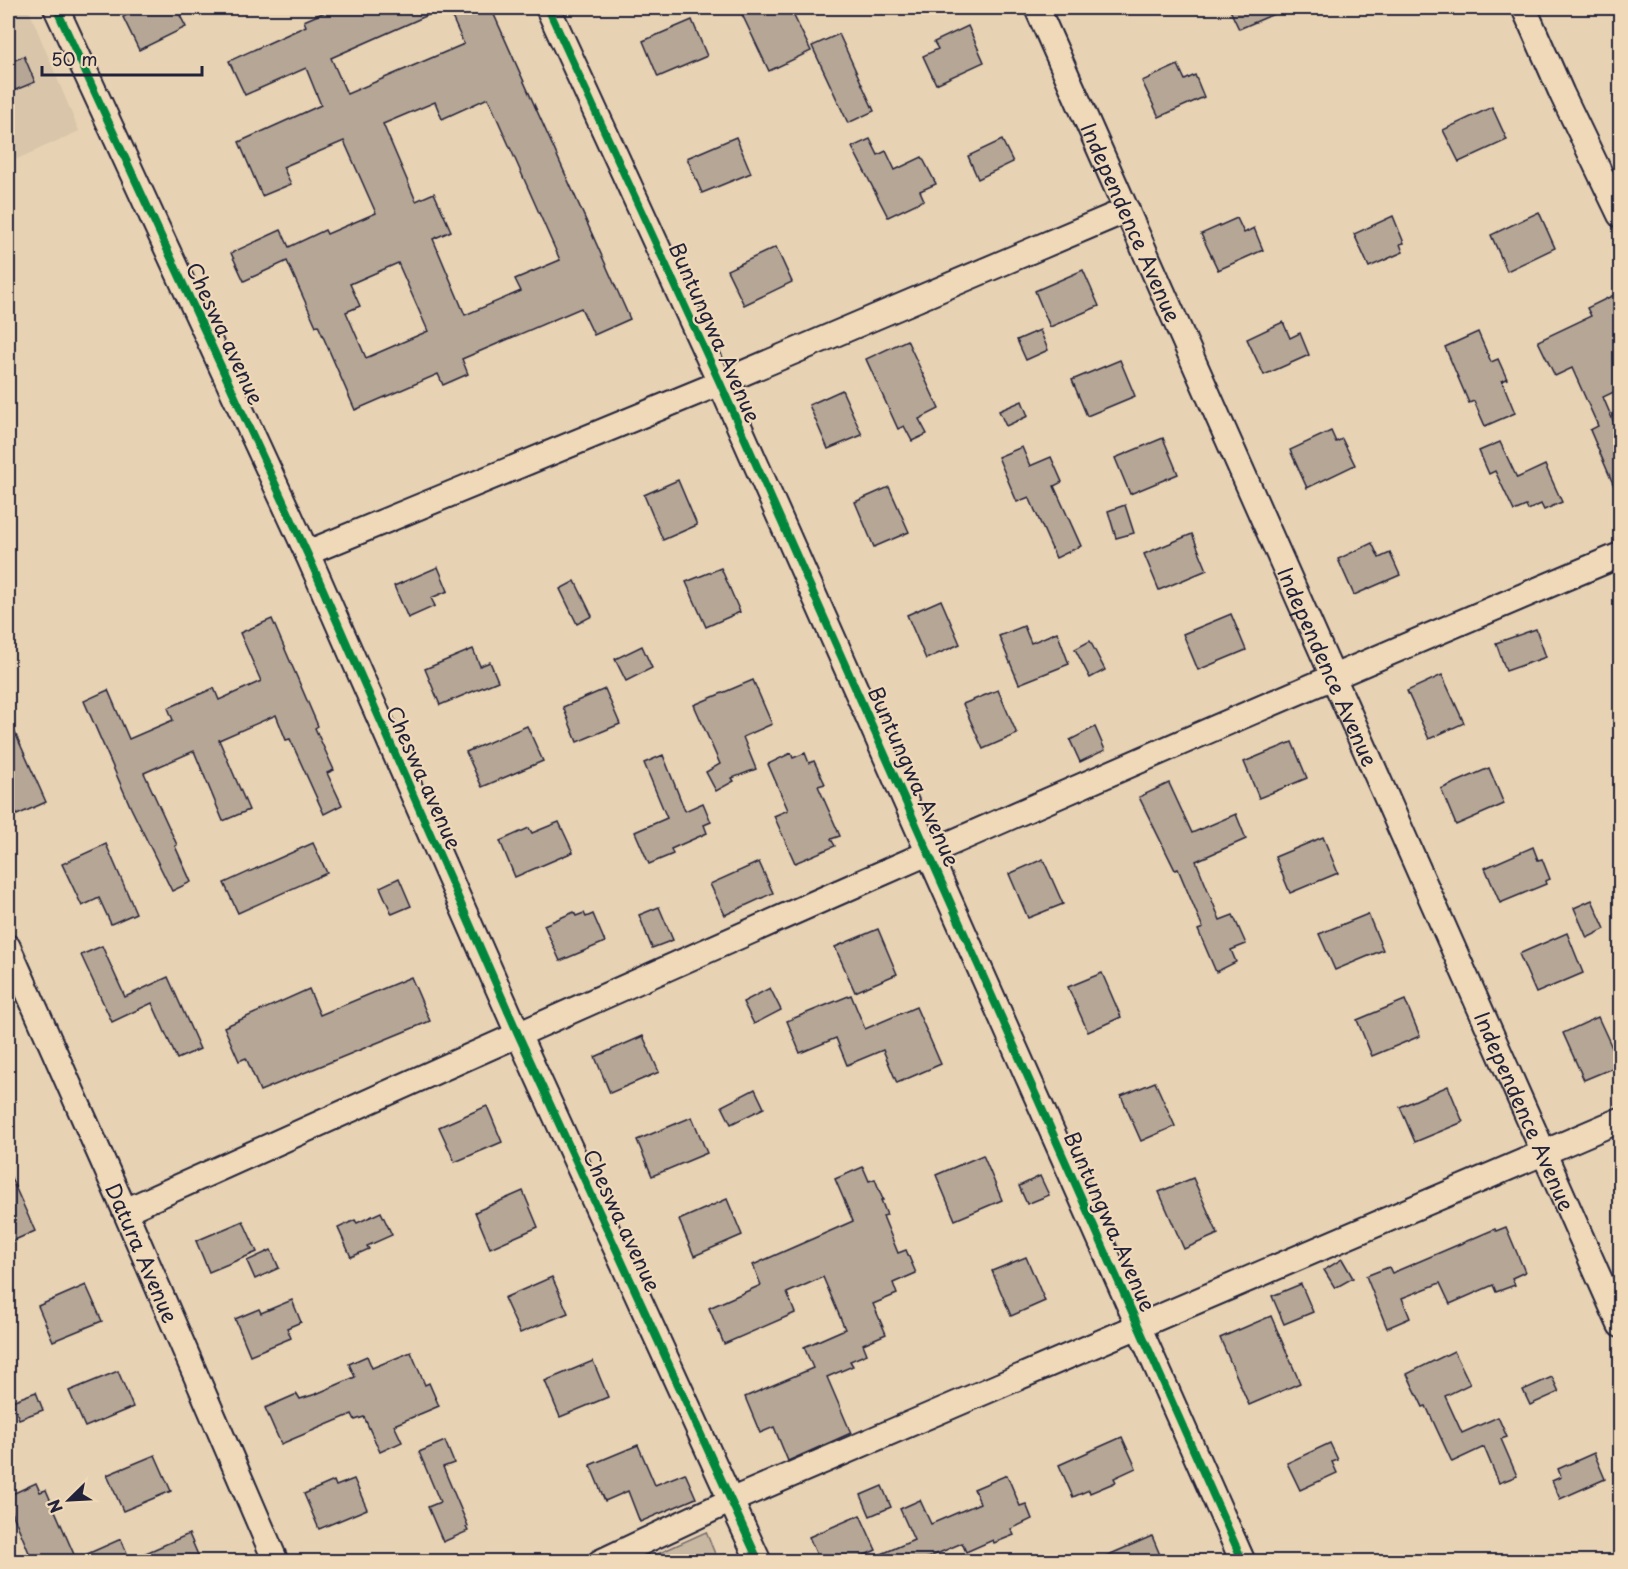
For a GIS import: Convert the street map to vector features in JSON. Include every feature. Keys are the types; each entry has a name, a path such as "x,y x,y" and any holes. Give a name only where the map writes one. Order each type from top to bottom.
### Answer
{"street":[{"name":"Cheswa avenue","path":"56,8 307,553 518,1034 759,1562"},
{"name":"Buntungwa Avenue","path":"548,8 720,383 1243,1562"},
{"name":"Independence Avenue","path":"1037,8 1620,1325"},
{"path":"1524,8 1620,215"},
{"path":"307,553 720,383 1127,210"},
{"path":"125,1211 518,1034 1333,676 1620,555"},
{"name":"Datura Avenue","path":"8,947 276,1562"},
{"path":"600,1562 732,1500 1620,1120"}],"shaded area":[{"path":"8,8 28,8 79,131 8,163"},
{"path":"706,1532 718,1561 642,1561"}],"building":[{"path":"142,8 176,8 186,27 139,50 123,17"},
{"path":"334,8 444,8 331,58 347,94 464,44 448,8 491,8 630,319 594,335 581,308 462,359 468,374 443,385 438,374 355,410 287,261 244,281 231,253 281,230 289,247 325,230 327,234 376,213 344,141 283,167 291,184 262,196 239,142 321,105 306,68 245,95 229,61 306,26 304,21","holes":["488,98 560,260 515,279 521,291 465,315 433,239 451,231 434,193 416,201 383,124 435,102 442,119","398,263 428,331 366,358 346,312 360,306 350,284"]},
{"path":"739,8 790,8 811,51 769,71"},
{"path":"1229,8 1288,8 1239,29"},
{"path":"692,20 707,56 658,77 643,41"},
{"path":"968,26 984,62 936,84 923,56 938,49 934,42"},
{"path":"839,34 874,111 848,123 812,46"},
{"path":"24,56 35,82 8,93 8,63"},
{"path":"1178,65 1185,80 1195,75 1204,97 1159,117 1142,81"},
{"path":"1492,107 1507,140 1459,162 1443,130"},
{"path":"736,137 751,173 702,193 687,158"},
{"path":"870,139 878,155 886,151 895,170 922,157 936,184 920,191 924,200 888,217 852,147"},
{"path":"1002,140 1013,162 978,179 968,156"},
{"path":"1539,212 1555,248 1507,271 1491,235"},
{"path":"1393,216 1404,243 1400,244 1403,252 1369,267 1354,234"},
{"path":"1237,218 1244,233 1254,228 1263,250 1218,270 1201,234"},
{"path":"776,247 792,282 744,305 727,270"},
{"path":"1083,270 1099,306 1050,327 1035,291"},
{"path":"1620,292 1620,389 1603,397 1620,437 1620,500 1590,430 1598,426 1572,368 1555,376 1538,341 1591,316 1587,308"},
{"path":"1283,322 1290,338 1300,333 1309,355 1264,375 1247,339"},
{"path":"1040,330 1048,350 1026,360 1017,340"},
{"path":"1478,332 1491,362 1498,359 1507,379 1502,381 1515,413 1485,426 1474,401 1469,403 1445,347"},
{"path":"907,340 939,409 919,419 927,434 912,441 904,426 898,429 866,359"},
{"path":"1120,360 1135,396 1087,416 1072,380"},
{"path":"842,390 862,435 828,449 809,405"},
{"path":"1022,401 1028,416 1006,426 999,411"},
{"path":"1331,431 1336,442 1342,439 1355,465 1307,488 1290,450"},
{"path":"1163,438 1178,474 1130,494 1115,458"},
{"path":"1500,442 1517,478 1545,465 1562,502 1544,510 1541,504 1528,510 1526,506 1514,511 1495,471 1489,474 1479,451"},
{"path":"1022,447 1030,466 1051,457 1062,482 1054,486 1081,546 1056,558 1029,497 1017,502 998,457"},
{"path":"678,480 697,525 663,540 644,495"},
{"path":"889,487 909,532 874,547 855,502"},
{"path":"1125,505 1134,533 1116,538 1108,511"},
{"path":"1192,534 1207,570 1159,590 1144,554"},
{"path":"1372,543 1379,558 1390,553 1400,575 1354,595 1338,559"},
{"path":"438,567 448,591 431,598 435,606 408,618 394,586"},
{"path":"721,568 740,612 706,627 686,582"},
{"path":"575,581 592,616 577,624 560,589"},
{"path":"941,600 960,644 926,659 907,615"},
{"path":"1231,614 1246,650 1198,670 1183,634"},
{"path":"272,619 318,726 315,728 334,770 327,773 342,805 324,814 290,739 286,740 276,715 219,740 249,810 223,821 194,751 144,773 191,882 172,891 131,808 84,701 108,690 129,739 173,720 168,708 214,688 219,700 261,681 240,633"},
{"path":"1024,626 1031,643 1057,632 1069,664 1019,684 999,636"},
{"path":"1536,629 1546,657 1506,671 1496,643"},
{"path":"1090,641 1105,670 1090,678 1075,649"},
{"path":"642,646 652,668 626,681 615,659"},
{"path":"473,649 480,666 490,662 498,681 440,705 425,669"},
{"path":"1442,675 1464,723 1429,739 1407,691"},
{"path":"753,680 772,724 743,737 756,769 732,778 734,781 716,791 706,772 720,764 694,705"},
{"path":"605,689 620,724 577,742 563,707"},
{"path":"998,690 1017,734 983,749 963,704"},
{"path":"8,717 46,802 17,815 8,795"},
{"path":"527,726 543,761 482,787 466,752"},
{"path":"1095,727 1105,750 1080,762 1070,740"},
{"path":"1292,742 1307,778 1259,798 1244,762"},
{"path":"791,753 793,758 805,753 809,763 814,761 825,784 818,786 840,836 831,839 835,846 795,863 774,816 788,810 768,764"},
{"path":"663,755 685,811 703,803 711,822 704,825 707,833 671,849 673,854 649,864 635,832 667,818 644,763"},
{"path":"1489,768 1504,804 1456,825 1441,789"},
{"path":"1169,783 1192,833 1236,814 1246,839 1196,861 1220,920 1233,915 1246,944 1231,950 1236,962 1216,972 1198,930 1203,928 1178,869 1175,870 1139,797"},
{"path":"559,822 573,852 515,877 500,841 529,828 532,833"},
{"path":"1323,837 1338,873 1290,893 1275,857"},
{"path":"313,843 327,873 238,913 224,883"},
{"path":"106,844 136,913 111,924 99,898 82,906 62,864"},
{"path":"1533,847 1538,860 1542,859 1550,879 1545,881 1546,884 1500,903 1485,868"},
{"path":"1043,859 1063,904 1028,918 1009,874"},
{"path":"759,862 773,893 725,915 710,884"},
{"path":"399,878 411,906 392,914 380,887"},
{"path":"1592,900 1605,929 1587,938 1574,908"},
{"path":"659,907 673,940 652,948 639,915"},
{"path":"574,912 576,916 584,913 586,917 593,914 605,942 560,961 544,925"},
{"path":"1368,914 1383,950 1335,970 1319,934"},
{"path":"878,929 897,974 855,992 835,947"},
{"path":"1567,933 1583,973 1536,993 1519,954"},
{"path":"102,946 125,997 168,977 200,1049 177,1059 152,1003 112,1022 81,955"},
{"path":"1102,973 1121,1017 1088,1032 1068,987"},
{"path":"411,977 430,1021 260,1091 246,1058 239,1061 224,1027 309,989 320,1015"},
{"path":"770,988 781,1010 754,1024 743,1002"},
{"path":"851,995 865,1029 916,1007 941,1064 897,1083 883,1050 847,1065 836,1038 800,1053 787,1021"},
{"path":"1405,1000 1420,1036 1372,1056 1357,1020"},
{"path":"1598,1017 1620,1065 1584,1080 1563,1033"},
{"path":"643,1036 659,1072 610,1093 595,1057"},
{"path":"1155,1082 1175,1126 1141,1141 1121,1096"},
{"path":"1448,1086 1463,1122 1415,1142 1400,1107"},
{"path":"755,1089 764,1108 731,1124 722,1106"},
{"path":"487,1106 502,1142 455,1162 439,1127"},
{"path":"692,1117 707,1153 652,1176 637,1140"},
{"path":"983,1155 1002,1200 955,1220 936,1175"},
{"path":"863,1167 869,1181 875,1179 887,1215 883,1216 898,1253 906,1250 916,1273 893,1283 897,1294 873,1304 886,1334 863,1344 867,1354 850,1361 853,1366 827,1377 851,1433 788,1461 774,1427 760,1433 745,1397 813,1368 804,1347 845,1329 823,1277 787,1293 795,1313 724,1344 709,1308 761,1285 753,1265 853,1221 835,1179"},
{"path":"8,1171 35,1231 8,1243"},
{"path":"1040,1176 1049,1195 1027,1204 1019,1186"},
{"path":"1193,1178 1218,1234 1184,1249 1159,1192"},
{"path":"523,1191 538,1227 490,1248 475,1212"},
{"path":"727,1199 742,1235 694,1256 679,1220"},
{"path":"381,1212 392,1235 367,1246 369,1249 351,1257 338,1228 355,1220 357,1223"},
{"path":"243,1221 257,1252 209,1272 196,1241"},
{"path":"1506,1227 1525,1272 1512,1278 1515,1285 1496,1292 1493,1285 1450,1304 1440,1283 1402,1298 1410,1318 1387,1328 1366,1276 1389,1267 1392,1273 1495,1229 1496,1231"},
{"path":"271,1250 279,1268 255,1279 247,1261"},
{"path":"1026,1257 1045,1301 1011,1316 992,1271"},
{"path":"1342,1259 1353,1278 1335,1288 1324,1270"},
{"path":"552,1277 568,1313 520,1333 504,1298"},
{"path":"1301,1284 1313,1312 1284,1324 1272,1296"},
{"path":"86,1285 102,1321 53,1341 38,1306"},
{"path":"292,1300 301,1322 287,1328 291,1338 250,1355 235,1319 259,1309 261,1313"},
{"path":"1271,1316 1300,1383 1249,1405 1220,1338"},
{"path":"1454,1351 1470,1384 1445,1396 1462,1433 1498,1417 1507,1437 1501,1439 1517,1476 1499,1483 1484,1447 1452,1462 1426,1406 1423,1407 1407,1374"},
{"path":"411,1352 425,1385 429,1383 439,1406 394,1425 402,1442 380,1452 364,1417 355,1420 352,1414 281,1444 265,1408 297,1394 300,1399 316,1394 355,1377 349,1364 367,1356 372,1368"},
{"path":"593,1361 608,1397 560,1417 545,1381"},
{"path":"118,1371 133,1407 85,1427 69,1391"},
{"path":"1552,1377 1559,1392 1530,1405 1523,1390"},
{"path":"36,1392 43,1410 19,1419 12,1401"},
{"path":"1122,1437 1136,1468 1114,1478 1116,1482 1090,1493 1089,1490 1073,1497 1059,1465"},
{"path":"445,1441 454,1463 443,1467 468,1526 466,1527 468,1531 443,1542 428,1507 440,1502 419,1452"},
{"path":"1330,1443 1338,1460 1332,1462 1337,1473 1300,1490 1287,1463"},
{"path":"638,1445 655,1485 685,1473 696,1498 640,1522 628,1491 605,1501 590,1465"},
{"path":"1594,1453 1605,1479 1560,1499 1552,1481 1561,1477 1558,1469"},
{"path":"155,1455 171,1491 123,1511 107,1475"},
{"path":"1007,1475 1020,1506 1026,1504 1032,1519 1011,1529 1014,1535 994,1543 993,1540 966,1552 962,1543 918,1562 863,1562 914,1540 900,1509 920,1500 931,1524 980,1503 974,1489"},
{"path":"354,1479 367,1509 319,1529 304,1494 334,1481 336,1486"},
{"path":"36,1483 40,1492 46,1490 76,1559 121,1539 130,1560 189,1534 201,1562 33,1562 8,1503 8,1496"},
{"path":"882,1486 891,1507 870,1516 861,1495"},
{"path":"860,1515 876,1550 849,1562 820,1562 809,1537"},
{"path":"1152,1536 1163,1562 1092,1562"}],"cycle path":[{"path":"56,8 307,553 518,1034 759,1562"},
{"path":"548,8 720,383 1243,1562"}]}
